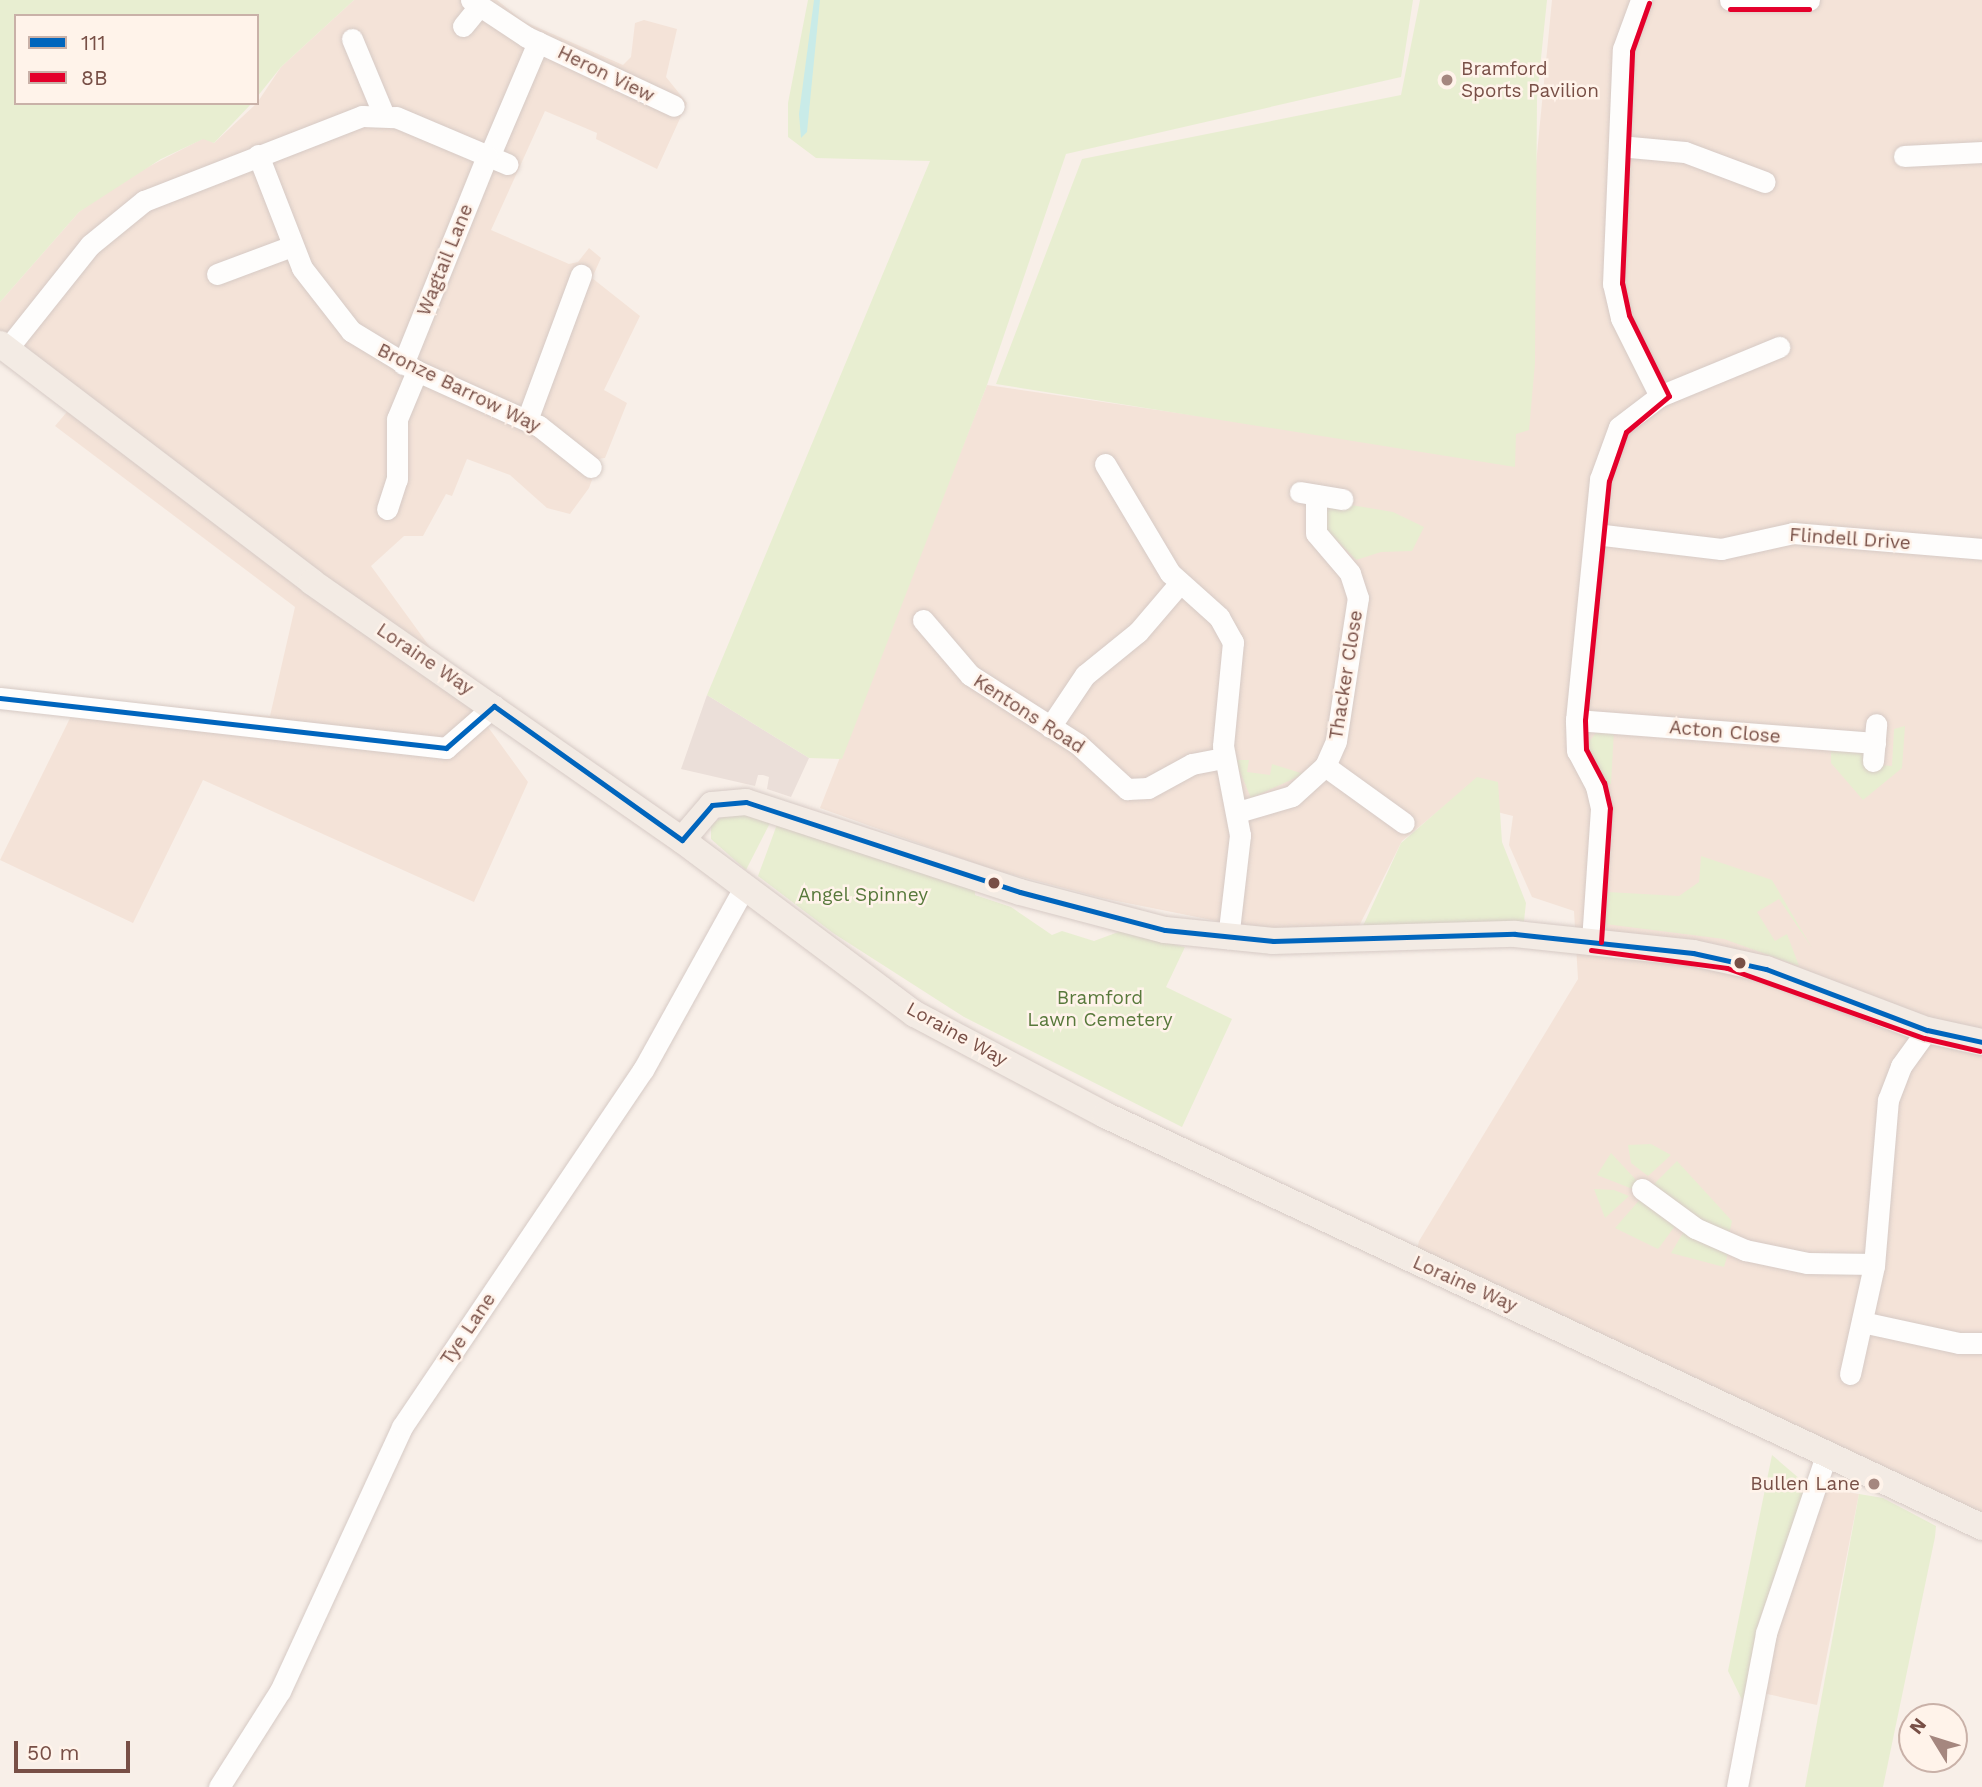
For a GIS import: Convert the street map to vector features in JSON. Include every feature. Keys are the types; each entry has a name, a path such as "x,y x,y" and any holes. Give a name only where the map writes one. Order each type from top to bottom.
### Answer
{"main road":[{"name":"Loraine Way","path":"3,347 312,582 494,706 682,840 915,1014 1105,1115 1982,1527"},
{"path":"682,840 719,802 759,804 1020,892 1140,925 1228,938 1475,934 1592,941 1729,959 1927,1030 1982,1042"}],"street":[{"path":"1641,0 1623,49 1614,296 1660,396"},
{"path":"1730,0 1809,0"},
{"name":"Heron View","path":"463,26 475,3 538,42 674,106"},
{"path":"352,39 383,113"},
{"name":"Heron View","path":"494,159 538,42"},
{"path":"3,347 55,285 118,218 165,191 258,155 383,113 494,159"},
{"path":"1619,146 1685,152 1765,182"},
{"path":"1904,156 1982,152"},
{"name":"Bronze Barrow Way","path":"258,155 292,246 329,310 361,339 410,368 527,420 592,467"},
{"name":"Wagtail Lane","path":"387,509 397,479 397,419 410,368 494,159"},
{"path":"217,275 292,246"},
{"path":"527,420 582,275"},
{"path":"1592,941 1601,807 1596,786 1577,751 1576,720 1595,534 1607,448 1627,418 1660,396 1779,347"},
{"path":"1105,464 1179,584 1219,617 1233,642 1224,758 1238,812 1228,938"},
{"name":"Thacker Close","path":"1238,812 1292,796 1325,766 1336,741 1358,598 1350,573 1316,533 1308,493 1342,499"},
{"name":"Flindell Drive","path":"1595,534 1721,548 1793,533 1982,549"},
{"path":"1050,727 1085,675 1138,632 1179,584"},
{"name":"Kentons Road","path":"923,620 970,675 1050,727 1132,790 1148,788 1192,764 1224,758"},
{"path":"0,698 446,748 494,706"},
{"name":"Acton Close","path":"1576,720 1875,743"},
{"path":"1325,766 1404,823"},
{"name":"Tye Lane","path":"219,1787 280,1691 402,1427 643,1070 745,886"},
{"path":"1850,1374 1874,1264 1888,1100 1901,1066 1927,1030"},
{"path":"1642,1190 1695,1228 1745,1250 1808,1263 1874,1264"},
{"path":"1862,1322 1959,1343 1982,1343"},
{"path":"1737,1787 1766,1633 1826,1456"}],"shaded area":[{"path":"354,0 497,0 523,21 623,65 631,57 635,23 644,20 677,29 666,77 687,103 657,169 596,139 597,133 545,111 491,230 569,264 578,262 589,248 601,258 592,278 640,316 604,390 627,403 605,458 597,459 587,474 592,480 589,488 570,514 547,508 510,475 467,459 452,496 446,494 423,536 404,536 371,566 528,782 474,902 203,780 133,923 0,860 80,698 270,716 295,607 55,426 84,392 0,332 0,302 79,212 121,181 204,138 214,143 255,105 259,105 259,100 281,67"},
{"path":"1552,0 1982,0 1982,1527 1414,1262 1419,1241 1578,979 1574,911 1532,897 1509,845 1513,816 1493,811 1476,780 1402,841 1358,928 1277,933 1102,898 991,869 820,808 987,385 1507,461"},
{"path":"707,695 809,758 791,797 767,789 769,777 763,775 758,775 755,786 681,769"},
{"path":"1823,1488 1859,1494 1817,1705 1758,1692"}],"green space":[{"path":"0,0 354,0 281,67 259,94 259,14 14,14 14,105 250,105 214,143 203,139 161,159 79,212 0,302"},
{"path":"808,0 1413,0 1401,77 1066,154 987,385 842,759 809,758 707,695 930,161 816,158 788,137 788,103"},
{"path":"1420,0 1547,0 1537,97 1535,363 1529,430 1516,434 1515,467 996,384 1082,159 1401,95"},
{"path":"1339,503 1393,512 1424,527 1412,551 1381,552 1356,560 1325,528 1327,508"},
{"path":"1905,726 1902,768 1863,800 1831,763 1831,745 1863,751 1868,764 1892,766 1894,729"},
{"path":"1614,730 1611,784 1604,784 1587,745 1597,731"},
{"path":"1235,760 1249,760 1247,772 1270,775 1272,764 1304,774 1251,798"},
{"path":"1477,777 1498,782 1502,842 1526,903 1524,921 1519,926 1363,926 1401,843"},
{"path":"730,811 771,821 746,870 711,839 711,825"},
{"name":"Bramford Lawn Cemetery","path":"779,819 975,885 975,895 1011,907 1052,935 1062,931 1094,941 1121,931 1185,947 1166,987 1232,1019 1182,1127 964,1017 833,933 758,876"},
{"path":"1701,856 1772,880 1812,948 1779,899 1757,912 1775,941 1787,934 1799,966 1724,939 1605,924 1607,892 1679,896 1699,882"},
{"path":"1651,1144 1671,1155 1648,1176 1631,1163 1628,1145"},
{"path":"1611,1153 1637,1181 1635,1190 1597,1175"},
{"path":"1677,1161 1732,1221 1728,1240 1653,1185"},
{"path":"1594,1189 1614,1190 1629,1196 1605,1218"},
{"path":"1642,1197 1678,1222 1658,1249 1615,1228"},
{"path":"1686,1228 1729,1250 1724,1267 1671,1253"},
{"path":"1772,1455 1807,1485 1759,1622 1743,1702 1728,1671"},
{"path":"1859,1494 1883,1498 1936,1526 1883,1787 1805,1787"}],"water":[{"path":"814,0 820,0 807,132 801,138 799,114"}],"transit line":[{"name":"8B","path":"1601,942 1610,808 1604,783 1586,749 1585,720 1609,481 1626,432 1669,396 1629,315 1622,283 1632,51 1649,3"},
{"name":"8B","path":"1730,9 1809,9"},
{"name":"111","path":"0,698 446,748 494,706"},
{"name":"111","path":"494,706 682,840"},
{"name":"111","path":"682,840 712,805 746,802 1020,892 1165,930 1273,941 1515,934 1693,953 1766,969 1927,1030 1982,1042"},
{"name":"8B","path":"1591,950 1727,968 1924,1038 1980,1051"}],"place":[{"name":"Bramford Sports Pavilion","path":"1447,80"},
{"name":"Bullen Lane","path":"1874,1484"}],"park label":[{"name":"Angel Spinney","path":"863,895"}]}
